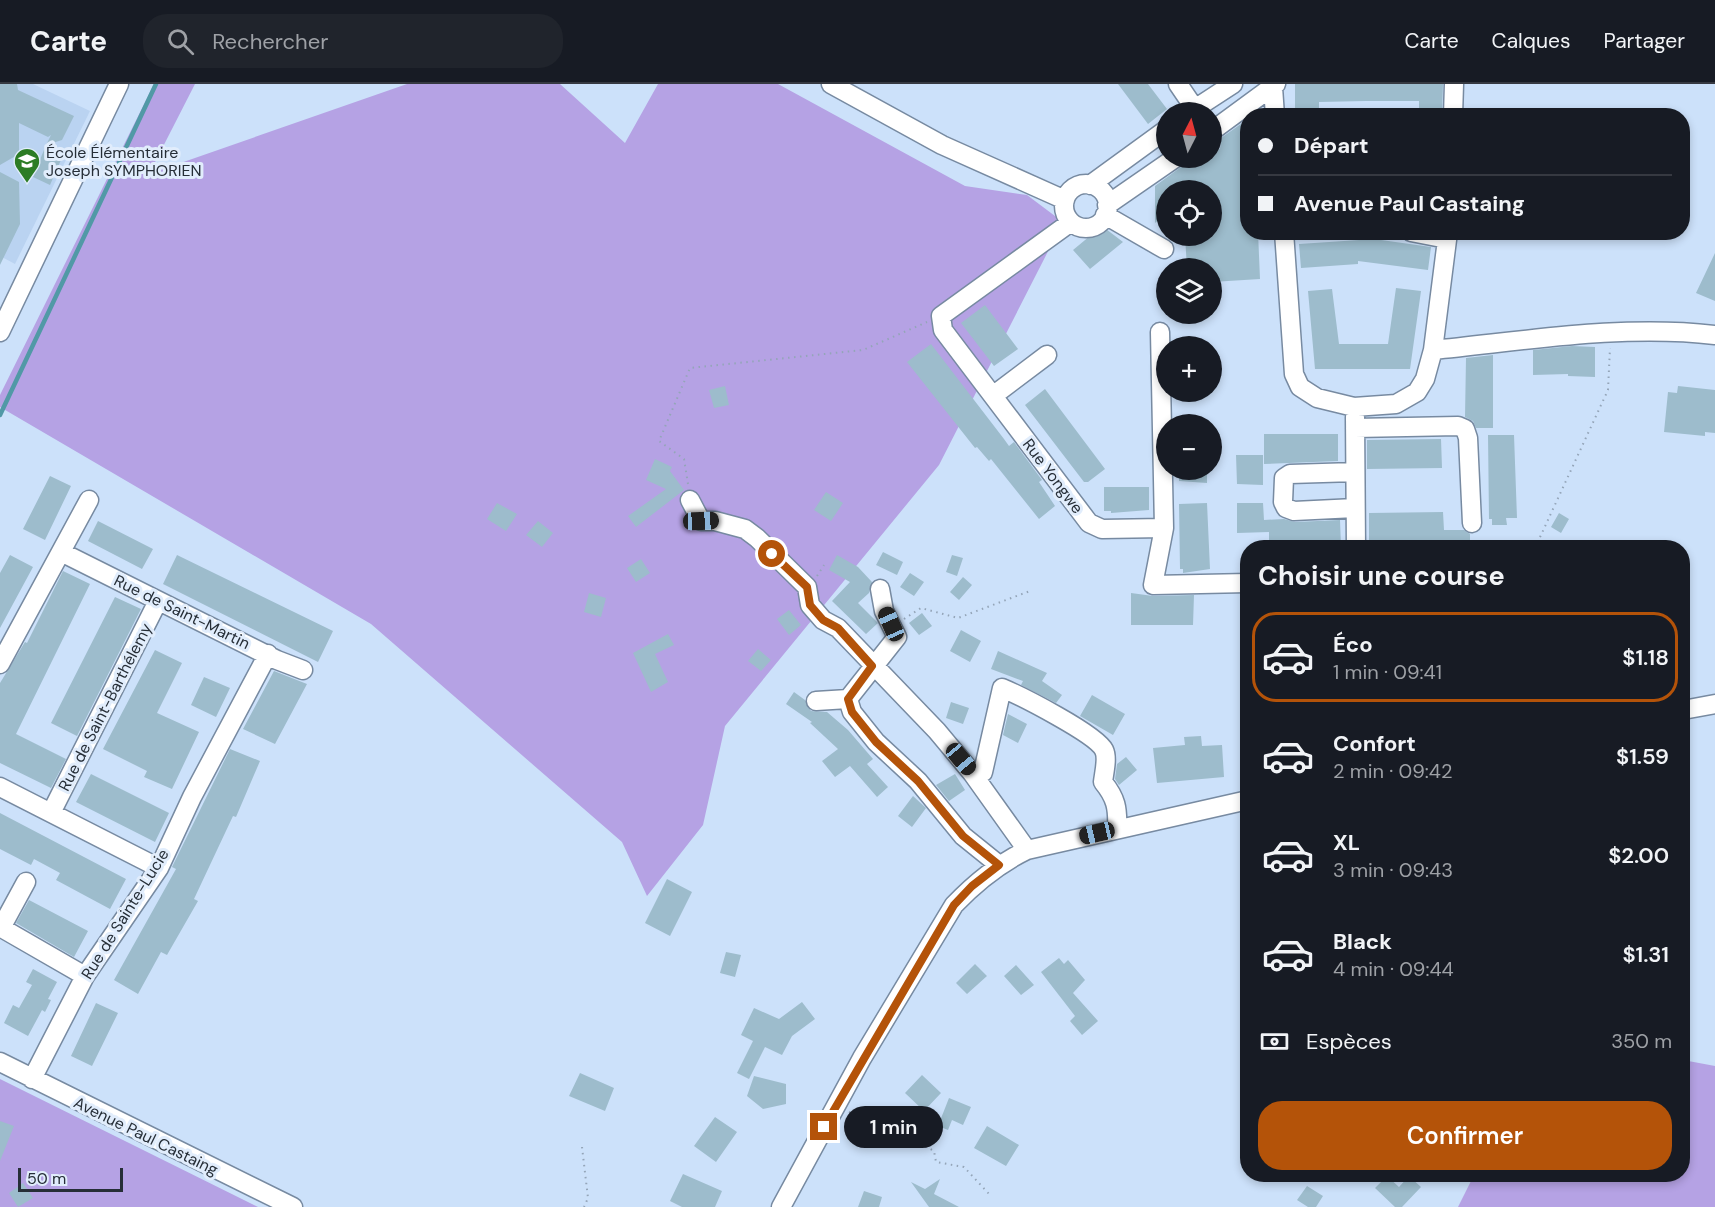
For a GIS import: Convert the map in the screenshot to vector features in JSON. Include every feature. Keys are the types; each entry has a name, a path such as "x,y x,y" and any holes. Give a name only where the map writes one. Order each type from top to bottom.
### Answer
{"street":[{"path":"0,332 119,84"},
{"path":"831,84 942,145 1065,200"},
{"path":"1178,84 1187,102"},
{"path":"1206,102 1233,84"},
{"path":"1453,108 1454,84"},
{"path":"1274,86 1275,108"},
{"path":"1244,108 1274,86"},
{"path":"1222,124 1240,111"},
{"path":"1156,137 1090,185 1074,188 1065,200 1065,212 1071,222 1090,227 1101,221 1106,210 1162,168"},
{"path":"1090,185 1102,192 1106,210 1164,249"},
{"path":"941,316 1071,222"},
{"path":"1285,240 1293,363 1297,381 1311,396 1354,407 1389,405 1407,399 1425,379 1432,350 1446,240"},
{"name":"Rue Yongwe","path":"941,316 943,330 1083,516 1095,528 1164,528"},
{"path":"1160,332 1164,528 1153,585 1240,583"},
{"path":"1432,350 1611,333 1690,332 1715,336"},
{"path":"994,395 1047,355"},
{"path":"1354,407 1356,540"},
{"path":"1355,428 1458,426 1467,430 1472,523"},
{"path":"1355,472 1290,474 1284,478 1283,503 1288,509 1294,511 1355,508"},
{"path":"0,664 89,500"},
{"path":"690,500 701,521 715,521 745,529 807,587 810,605 823,620 838,628 872,666 937,731 972,773 1027,850"},
{"name":"Rue de Saint-Martin","path":"61,552 303,670"},
{"path":"848,699 897,637 885,610 880,589"},
{"name":"Rue de Saint-Barthélemy","path":"51,813 158,601"},
{"name":"Rue de Sainte-Lucie","path":"32,1079 85,976 159,868 192,797 268,654"},
{"path":"972,773 983,772 1002,688 1034,703 1099,741 1106,753 1103,782 1114,795 1118,808 1117,829"},
{"path":"816,701 848,699"},
{"path":"848,699 852,712 876,742 918,781 963,836 999,865"},
{"path":"1690,709 1715,704"},
{"path":"0,786 159,868"},
{"path":"781,1207 835,1107 954,905 972,886 999,865 1027,850 1240,802"},
{"path":"26,882 1,927 85,976"},
{"name":"Avenue Paul Castaing","path":"0,1062 293,1207"}],"path":[{"path":"690,500 684,459 659,441 690,368 863,350 941,316"},
{"path":"1539,540 1608,390 1611,333"},
{"path":"897,637 905,618 921,608 958,618 1030,591"},
{"path":"835,1107 895,1129 934,1151 936,1162 964,1167 990,1195"},
{"path":"582,1148 588,1198 584,1207"}],"shaded area":[{"name":"École Élémentaire Joseph SYMPHORIEN","path":"0,84 33,84 90,111 15,264 0,256"},
{"path":"154,84 195,84 149,174 407,84 560,84 625,143 658,84 778,84 965,186 1027,195 1063,222 939,465 725,726 703,825 647,896 622,842 371,624 0,407 0,395"},
{"path":"1690,1061 1715,1066 1715,1207 1458,1207 1470,1182 1690,1182"},
{"path":"0,1079 258,1207 0,1207"}],"building":[{"path":"0,84 17,84 18,90 74,116 62,140 46,145 51,135 48,137 19,123 19,154 0,165"},
{"path":"1118,84 1148,84 1162,102 1156,102 1156,118 1148,124"},
{"path":"1295,84 1443,84 1442,108 1419,108 1419,101 1366,101 1319,102 1319,108 1295,108"},
{"path":"1240,125 1240,240 1258,240 1260,279 1222,281 1222,258 1186,258 1186,246 1222,246 1222,180 1163,180 1180,168 1222,168 1222,137"},
{"path":"46,145 64,153 50,185 33,177"},
{"path":"0,172 19,182 20,224 0,265"},
{"path":"1156,185 1155,223 1155,186"},
{"path":"1102,226 1123,242 1090,269 1073,250"},
{"path":"1381,240 1431,247 1428,270 1358,261 1358,264 1301,268 1299,244"},
{"path":"1715,253 1715,301 1696,293"},
{"path":"1396,288 1421,291 1410,369 1315,369 1308,291 1332,289 1339,344 1388,344"},
{"path":"985,305 1018,349 994,366 961,323"},
{"path":"931,344 1009,446 1014,442 1042,480 1039,482 1055,506 1039,519 991,459 989,461 977,447 975,448 907,362"},
{"path":"1572,346 1595,347 1595,377 1568,376 1568,374 1533,375 1533,350"},
{"path":"1493,355 1493,428 1476,428 1473,421 1465,417 1466,358"},
{"path":"725,386 729,405 714,408 709,390"},
{"path":"1678,386 1715,390 1715,433 1705,432 1705,436 1664,432 1668,392 1677,393"},
{"path":"1045,389 1105,469 1088,482 1084,482 1025,405"},
{"path":"1264,434 1338,434 1338,461 1264,464"},
{"path":"1488,435 1514,435 1517,518 1506,518 1507,525 1492,525 1492,519 1489,519"},
{"path":"1441,439 1442,468 1367,469 1367,440"},
{"path":"1236,455 1263,455 1263,485 1237,484"},
{"path":"655,459 672,467 670,471 684,490 636,527 628,516 666,489 646,480"},
{"path":"50,476 71,486 45,540 23,529"},
{"path":"1207,480 1207,483 1179,481"},
{"path":"1104,487 1149,487 1149,510 1111,513 1111,511 1104,511"},
{"path":"826,492 843,503 831,521 814,510"},
{"path":"497,503 517,514 506,531 487,519"},
{"path":"1207,503 1210,569 1183,573 1183,569 1180,569 1179,504"},
{"path":"1237,503 1263,503 1264,520 1284,519 1295,522 1340,520 1341,540 1269,540 1269,532 1237,533"},
{"path":"1443,512 1444,530 1464,530 1470,534 1470,540 1369,540 1369,513"},
{"path":"1559,513 1569,519 1561,533 1551,527"},
{"path":"98,521 153,549 142,569 88,541"},
{"path":"538,521 553,533 542,547 526,535"},
{"path":"883,552 903,562 897,575 876,565"},
{"path":"10,555 33,567 0,628 0,573"},
{"path":"177,555 333,631 318,662 163,584"},
{"path":"837,555 858,567 872,582 869,593 858,603 878,623 866,634 832,601 850,582 829,570"},
{"path":"952,555 963,558 957,576 946,572"},
{"path":"641,559 650,573 636,582 627,568"},
{"path":"63,571 90,584 16,734 66,759 51,788 0,763 0,683 25,642 27,643"},
{"path":"910,573 924,582 914,596 900,587"},
{"path":"963,577 972,585 959,600 950,592"},
{"path":"589,593 606,598 601,617 584,612"},
{"path":"1131,593 1153,596 1194,595 1193,625 1131,625"},
{"path":"115,597 141,609 77,736 51,723"},
{"path":"789,610 801,625 789,635 777,619"},
{"path":"922,613 932,626 919,635 909,623"},
{"path":"961,630 981,641 970,662 950,651"},
{"path":"668,634 674,645 655,654 668,682 651,692 633,653"},
{"path":"758,649 771,660 761,671 748,661"},
{"path":"155,650 182,663 157,713 199,732 172,789 144,777 147,771 103,749"},
{"path":"998,651 1047,673 1042,681 1062,695 1056,703 1021,685 1023,681 991,669"},
{"path":"274,671 307,684 275,744 243,729"},
{"path":"204,677 230,688 216,717 191,705"},
{"path":"794,692 805,700 811,711 827,712 848,730 873,759 867,764 888,787 877,797 850,766 835,777 822,761 838,749 810,723 812,722 786,704"},
{"path":"1092,695 1125,714 1113,735 1080,716"},
{"path":"951,702 969,708 963,724 946,718"},
{"path":"1008,714 1027,724 1018,743 1003,735"},
{"path":"1201,736 1202,746 1222,745 1224,777 1157,783 1153,748 1185,745 1184,737"},
{"path":"230,749 260,761 236,817 233,816 194,899 198,901 167,955 161,952 138,994 114,980 176,869 172,867"},
{"path":"1126,757 1137,770 1119,785 1115,779 1117,764"},
{"path":"91,774 169,813 155,842 76,802"},
{"path":"955,774 965,790 949,801 936,785"},
{"path":"913,796 926,808 912,827 898,816"},
{"path":"0,813 126,879 110,909 56,880 60,873 34,859 31,865 0,849"},
{"path":"667,879 692,892 670,936 645,923"},
{"path":"29,900 88,931 74,957 16,923"},
{"path":"726,952 741,955 735,977 720,973"},
{"path":"1059,958 1064,964 1068,960 1085,980 1073,993 1098,1021 1082,1035 1070,1021 1075,1016 1041,972"},
{"path":"975,964 987,976 967,994 956,983"},
{"path":"1016,965 1034,985 1021,995 1004,976"},
{"path":"33,969 57,982 48,999 51,1000 45,1012 42,1010 28,1036 4,1023 13,1005 19,1008 32,985 26,982"},
{"path":"802,1002 815,1019 792,1036 782,1055 765,1047 749,1079 737,1073 753,1041 741,1035 754,1008 779,1019"},
{"path":"96,1003 118,1013 92,1066 71,1056"},
{"path":"580,1073 614,1088 605,1111 569,1096"},
{"path":"922,1075 941,1093 924,1111 905,1093"},
{"path":"754,1076 786,1084 786,1104 763,1109 747,1096"},
{"path":"949,1098 971,1107 963,1125 952,1120 948,1130 938,1126"},
{"path":"715,1117 737,1132 716,1162 694,1146"},
{"path":"0,1121 14,1126 0,1161"},
{"path":"987,1126 1019,1145 1006,1166 974,1148"},
{"path":"683,1174 722,1191 715,1207 682,1207 670,1201"},
{"path":"940,1179 934,1194 959,1207 929,1207 911,1182 925,1189"},
{"path":"1381,1182 1394,1182 1399,1187 1404,1182 1416,1182 1421,1187 1402,1207 1395,1207 1375,1188"},
{"path":"23,1183 33,1198 18,1207 9,1193"},
{"path":"1307,1186 1323,1196 1316,1207 1308,1207 1297,1200"},
{"path":"864,1191 882,1197 879,1207 858,1207"}],"waterway":[{"path":"0,415 156,84"}],"place":[{"name":"École Élémentaire Joseph SYMPHORIEN","path":"27,184"}],"route":[{"path":"772,554 807,587 810,605 823,620 838,628 872,666 848,699 852,712 876,742 918,781 963,836 999,865 972,886 954,905 862,1058 824,1127"}]}
